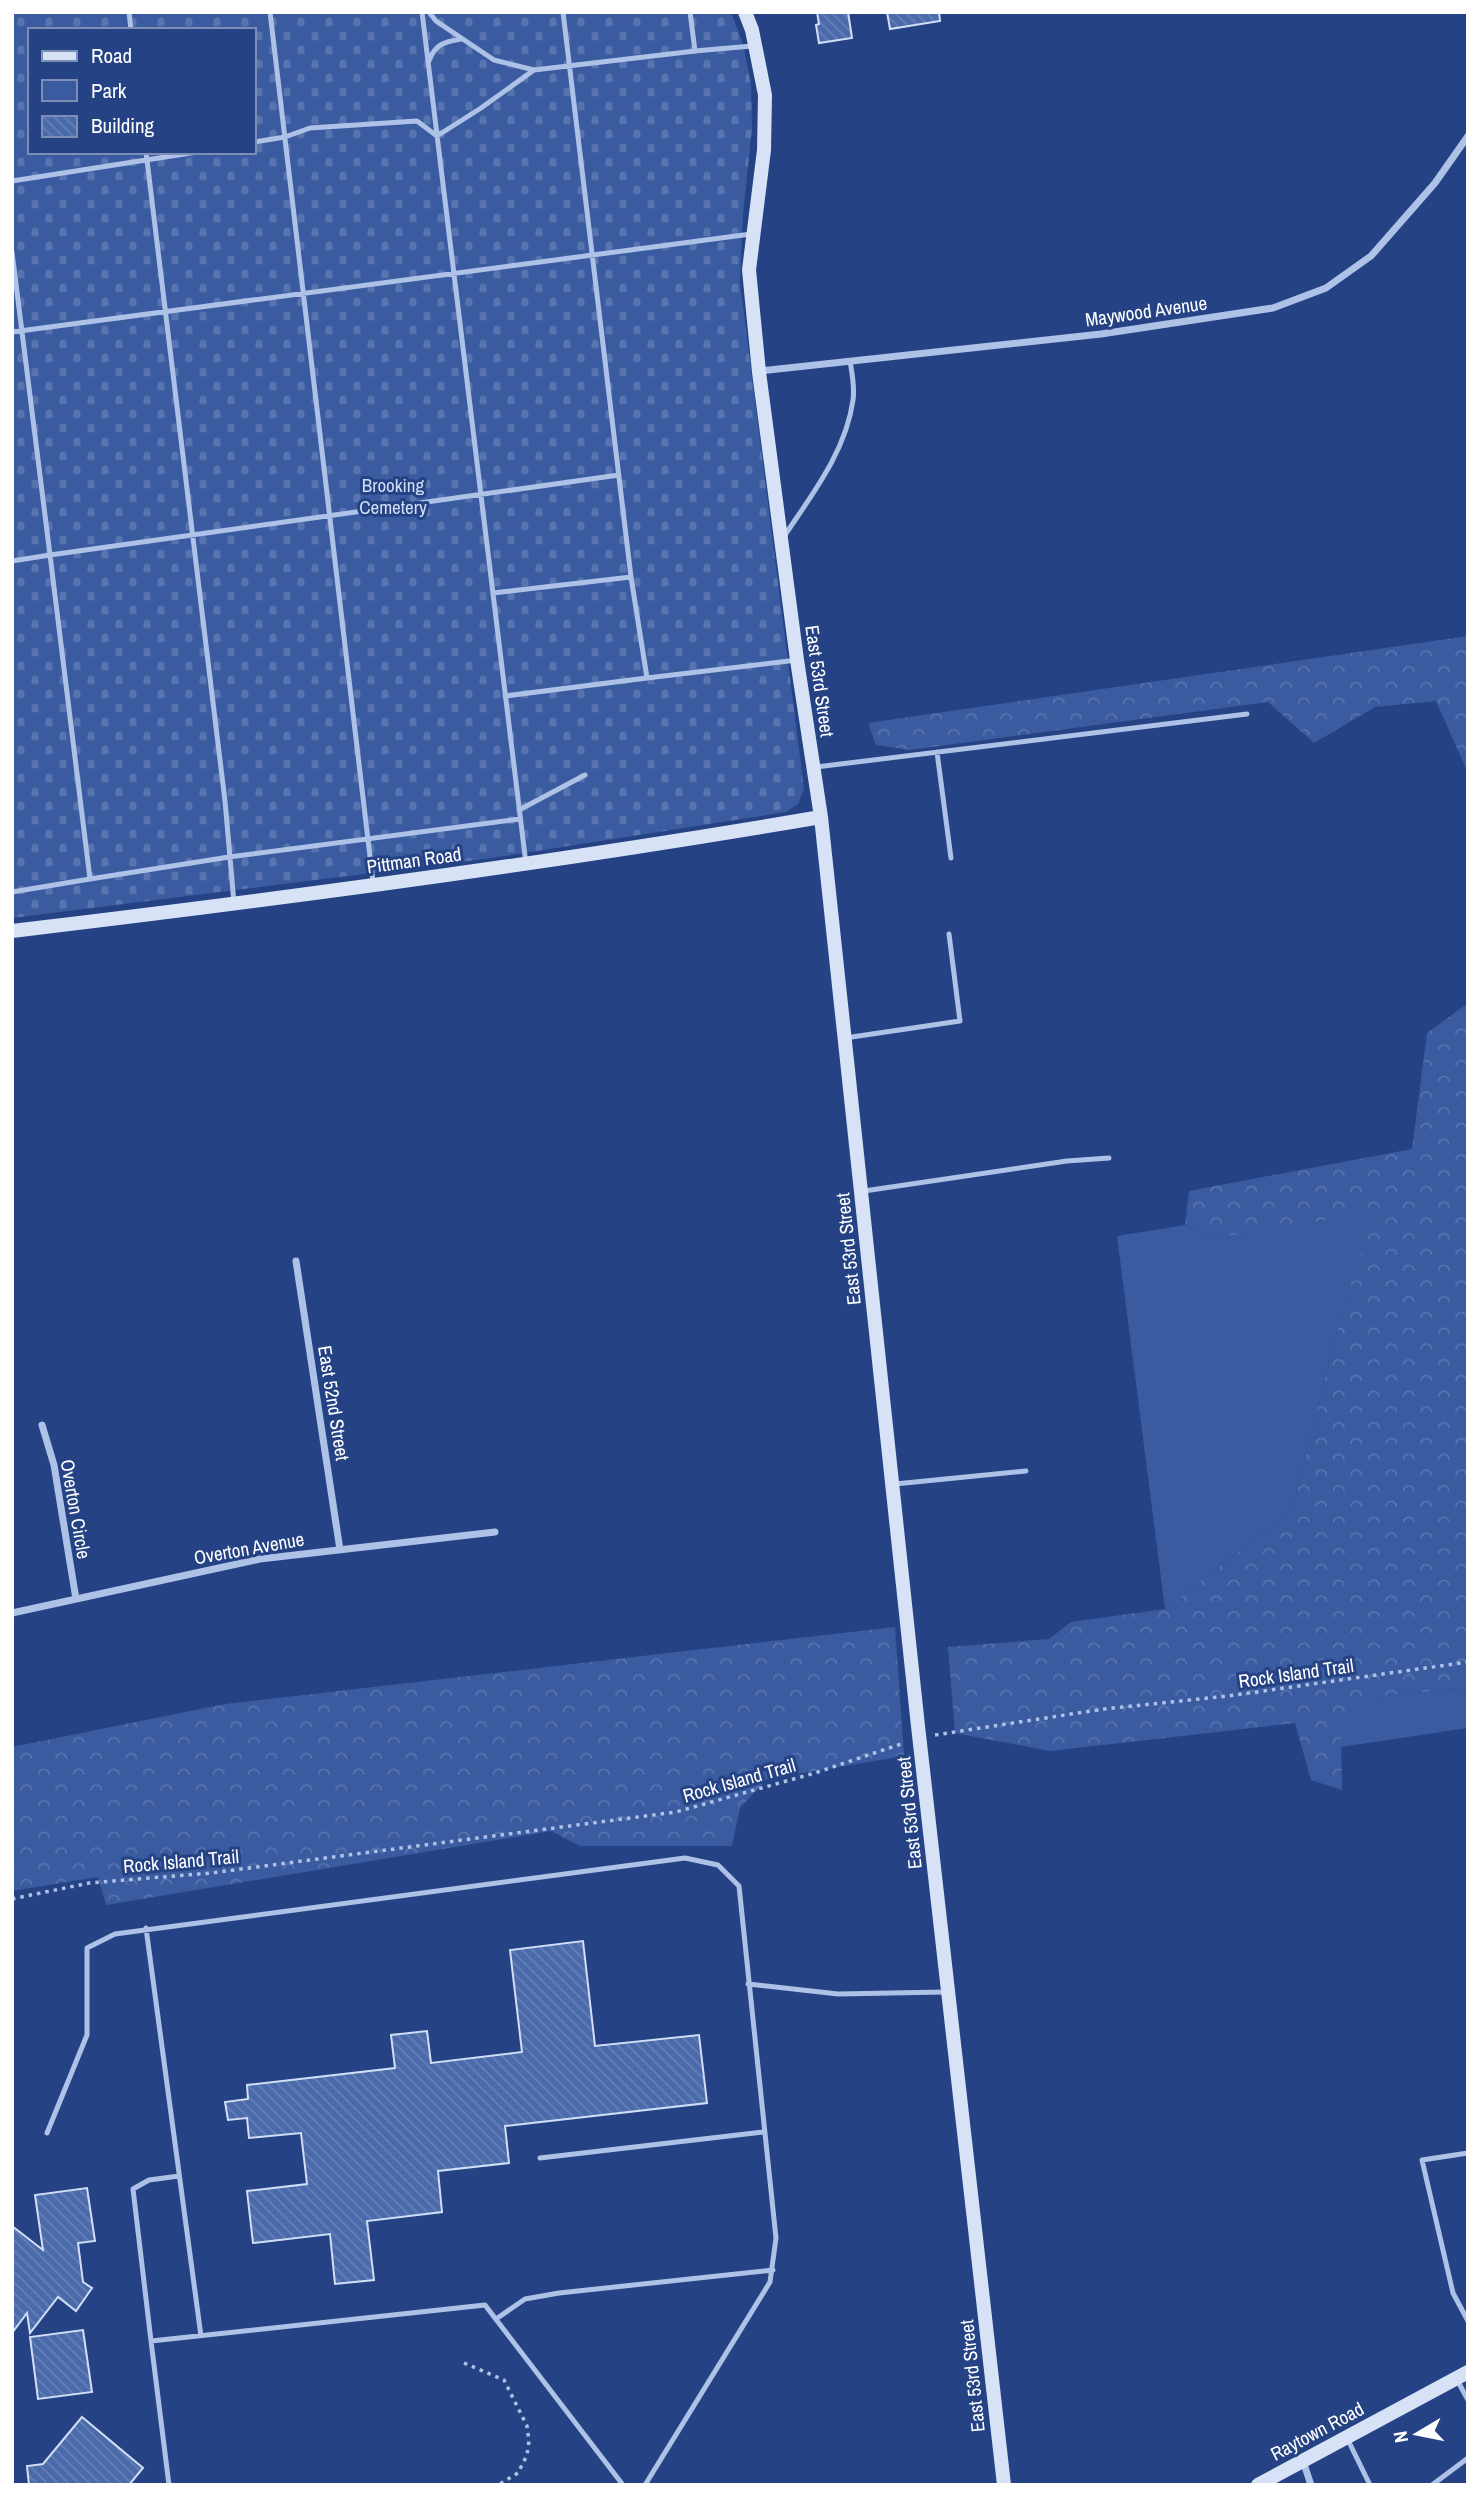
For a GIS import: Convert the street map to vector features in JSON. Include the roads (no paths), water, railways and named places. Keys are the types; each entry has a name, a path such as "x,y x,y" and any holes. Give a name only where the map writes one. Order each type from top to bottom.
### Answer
{"street":[{"name":"East 53rd Street","path":"745,12 765,95 764,150 750,270 759,372 797,660 821,817 892,1484 1004,2485"},
{"name":"Maywood Avenue","path":"759,372 1101,334 1273,308 1326,289 1371,256 1435,183 1468,136"},
{"name":"Pittman Road","path":"12,931 235,905 526,864 821,817"},
{"name":"East 52nd Street","path":"296,1261 340,1550"},
{"name":"Overton Circle","path":"41,1425 54,1465 76,1599"},
{"name":"Overton Avenue","path":"12,1613 260,1559 495,1532"},
{"name":"Raytown Road","path":"1258,2485 1462,2375"},
{"path":"1303,2461 1311,2485"}],"lane":[{"path":"270,12 374,885"},
{"path":"422,12 526,864"},
{"path":"429,12 436,21 494,60 534,70 755,46"},
{"path":"563,12 631,577 648,678"},
{"path":"690,12 695,51"},
{"path":"428,64 432,51 442,42 461,39"},
{"path":"437,136 534,70"},
{"path":"256,142 285,137 310,128 417,121 437,136"},
{"path":"146,154 225,801 235,905"},
{"path":"12,181 186,154"},
{"path":"12,332 754,234"},
{"path":"12,253 90,879"},
{"path":"781,541 831,464 845,433 853,398 850,362"},
{"path":"12,561 619,475"},
{"path":"493,593 631,577"},
{"path":"505,696 797,660"},
{"path":"813,767 1247,714"},
{"path":"937,752 951,858"},
{"path":"519,810 585,775"},
{"path":"12,892 229,857 520,819"},
{"path":"844,1039 960,1021 949,934"},
{"path":"861,1192 1066,1161 1109,1158"},
{"path":"892,1484 1026,1471"},
{"path":"47,2133 87,2035 87,1948 115,1934 685,1858 718,1865 739,1886 776,2238 773,2270 770,2282 645,2485"},
{"path":"146,1928 201,2336"},
{"path":"748,1984 838,1994 948,1992"},
{"path":"540,2158 763,2132"},
{"path":"1468,2153 1422,2160 1453,2293 1468,2321"},
{"path":"169,2485 133,2189 149,2180 179,2176"},
{"path":"496,2319 525,2300 559,2292 773,2270"},
{"path":"151,2341 485,2305 624,2485"},
{"path":"1462,2375 1468,2400"},
{"path":"1347,2438 1370,2485"},
{"path":"1433,2485 1468,2459"}],"park label":[{"name":"Brooking Cemetery","path":"393,496"}]}
